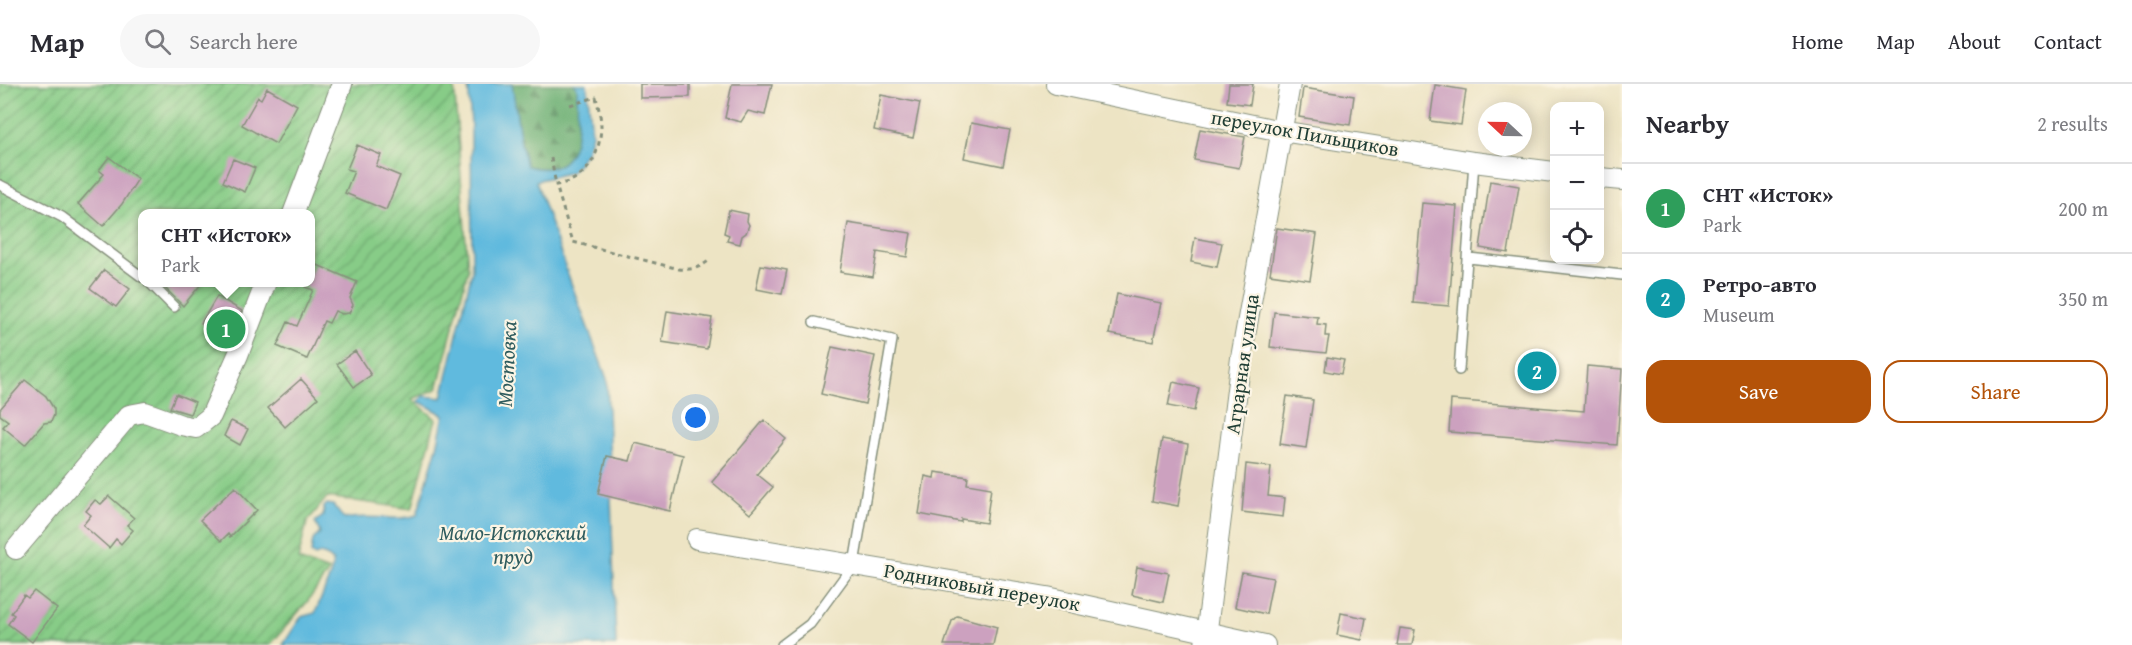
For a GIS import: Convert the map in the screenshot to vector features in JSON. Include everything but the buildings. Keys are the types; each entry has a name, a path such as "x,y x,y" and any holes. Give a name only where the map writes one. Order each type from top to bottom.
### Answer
{"street":[{"path":"295,209 342,84"},
{"name":"переулок Пильщиков","path":"1056,84 1281,130 1474,162 1550,172"},
{"name":"Аграрная улица","path":"1205,639 1241,358 1290,84"},
{"path":"1604,178 1622,180"},
{"path":"16,549 129,416 145,412 196,428 211,416 264,287"},
{"name":"Родниковый переулок","path":"697,539 1047,597 1205,639 1265,645"}],"lane":[{"path":"1459,370 1474,162"},
{"path":"0,185 62,217 138,274"},
{"path":"1468,258 1622,275"},
{"path":"154,287 174,307"},
{"path":"782,645 810,624 854,564 892,340 814,322"}],"path":[{"path":"556,185 579,178 591,162 598,146 601,124 596,97 570,105"},
{"path":"550,158 573,242 679,269 700,268 711,259"}],"green space":[{"path":"0,84 454,84 468,270 437,389 412,399 436,419 412,509 327,497 307,522 298,560 329,571 307,602 270,645 0,645"},
{"path":"512,84 574,84 577,88 578,118 574,147 559,165 545,168 527,166"}],"water":[{"name":"Мало-Истокский пруд","path":"468,84 512,84 527,166 545,169 559,165 568,158 576,133 577,88 574,84 587,84 592,134 586,153 571,172 536,181 607,379 616,645 283,645 301,617 315,613 333,565 331,559 311,553 313,540 320,533 315,522 323,516 324,507 327,504 333,505 344,519 353,517 399,518 417,515 444,415 418,401 424,396 442,398 472,271 471,124"}],"place":[{"name":"СНТ «Исток»","path":"226,329"},
{"name":"Ретро-авто","path":"1537,371"}],"water label":[{"name":"Мостовка","path":"507,364"}]}
